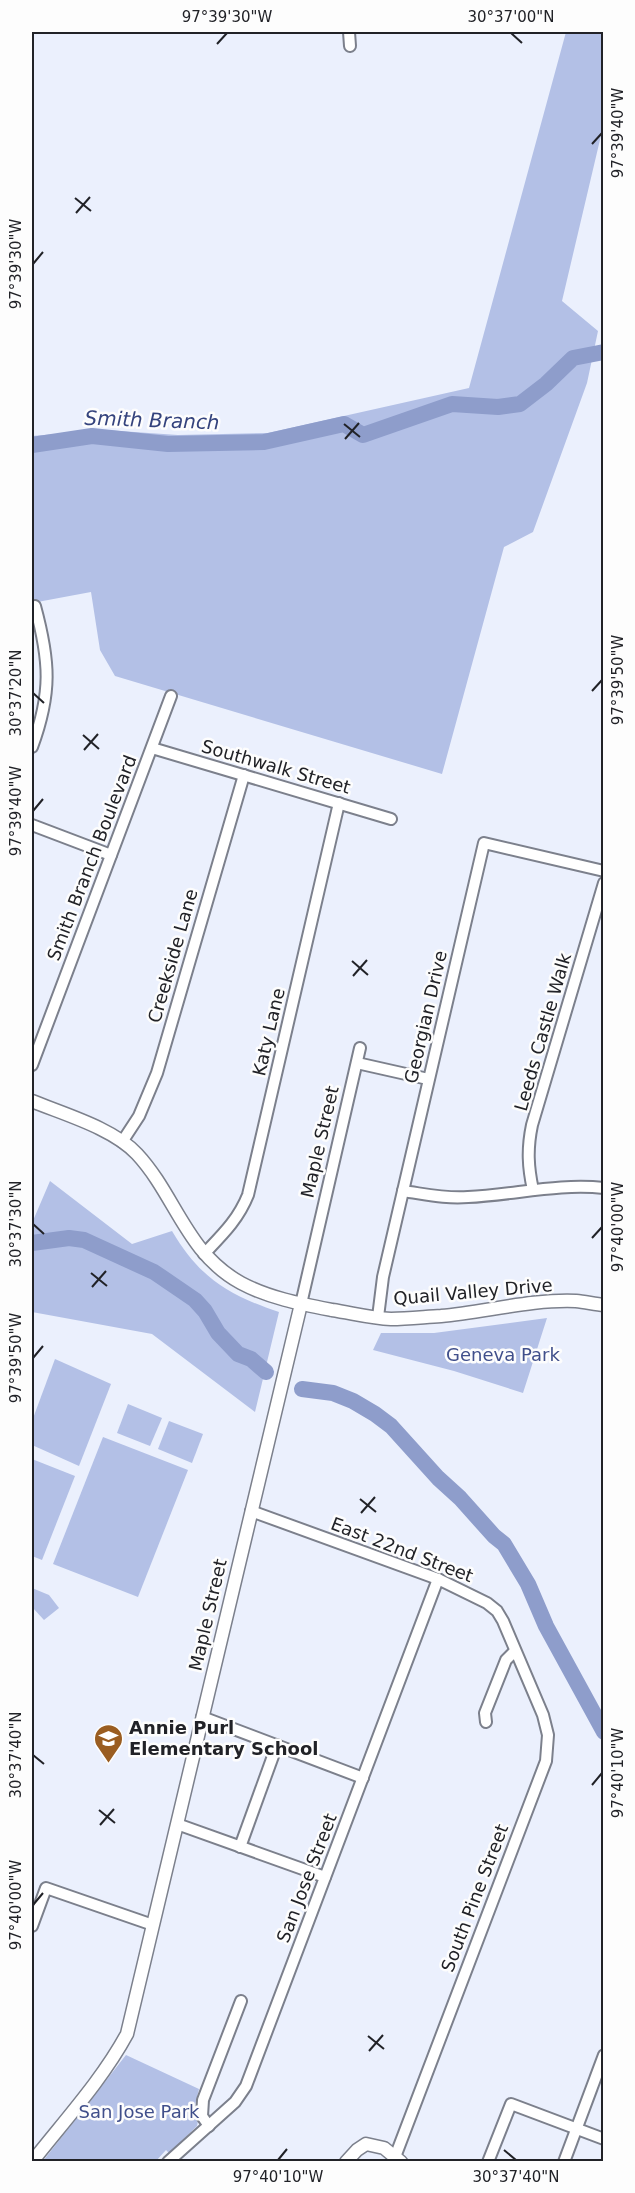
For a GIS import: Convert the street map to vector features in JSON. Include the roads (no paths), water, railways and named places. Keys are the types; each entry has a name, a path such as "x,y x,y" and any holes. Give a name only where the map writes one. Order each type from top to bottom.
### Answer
{"street":[{"path":"349,32 350,46"},
{"path":"32,747 46,700 47,680 45,643 35,606"},
{"name":"Smith Branch Boulevard","path":"32,1065 171,696"},
{"name":"Southwalk Street","path":"152,748 391,819"},
{"name":"Creekside Lane","path":"122,1142 139,1116 157,1073 244,775"},
{"name":"Katy Lane","path":"204,1254 232,1225 241,1212 248,1195 339,803"},
{"path":"32,825 111,855"},
{"name":"Georgian Drive","path":"378,1317 383,1277 484,843 603,871"},
{"name":"Leeds Castle Walk","path":"533,1191 528,1166 528,1145 532,1125 603,884"},
{"name":"Maple Street","path":"32,2162 101,2076 127,2034 360,1048"},
{"path":"357,1063 428,1079"},
{"name":"Quail Valley Drive","path":"32,1101 107,1133 136,1153 158,1182 192,1239 204,1254 218,1267 257,1291 301,1304 401,1319 542,1303 576,1301 603,1305"},
{"path":"404,1191 458,1198 578,1185 603,1188"},
{"name":"East 22nd Street","path":"251,1510 438,1579 477,1596 496,1611 515,1651"},
{"name":"San Jose Street","path":"168,2162 235,2102 246,2086 438,1579"},
{"path":"486,1722 485,1713 506,1660 515,1651"},
{"name":"South Pine Street","path":"398,2159 546,1761 548,1735 543,1715 515,1651"},
{"path":"202,1716 363,1778"},
{"path":"240,1848 277,1745"},
{"path":"177,1824 325,1877"},
{"path":"32,1926 46,1888 153,1925"},
{"path":"209,2126 202,2116 203,2100 241,2001"},
{"path":"564,2162 603,2055"},
{"path":"488,2162 511,2104 603,2139"},
{"path":"346,2162 366,2144 384,2148 398,2159"}],"waterway":[{"name":"Smith Branch","path":"32,445 92,436 168,444 264,442 344,424 363,435 452,404 498,407 520,404 546,384 573,358 604,352"},
{"path":"32,1243 69,1238 84,1240 154,1272 195,1300 205,1311 218,1333 238,1354 251,1359 266,1372"},
{"path":"302,1389 333,1393 353,1401 391,1426 438,1478 504,1544 528,1584 546,1626 604,1732"}],"place":[{"name":"Annie Purl Elementary School","path":"108,1764"}],"park label":[{"name":"Geneva Park","path":"503,1355"},
{"name":"San Jose Park","path":"139,2112"}]}
